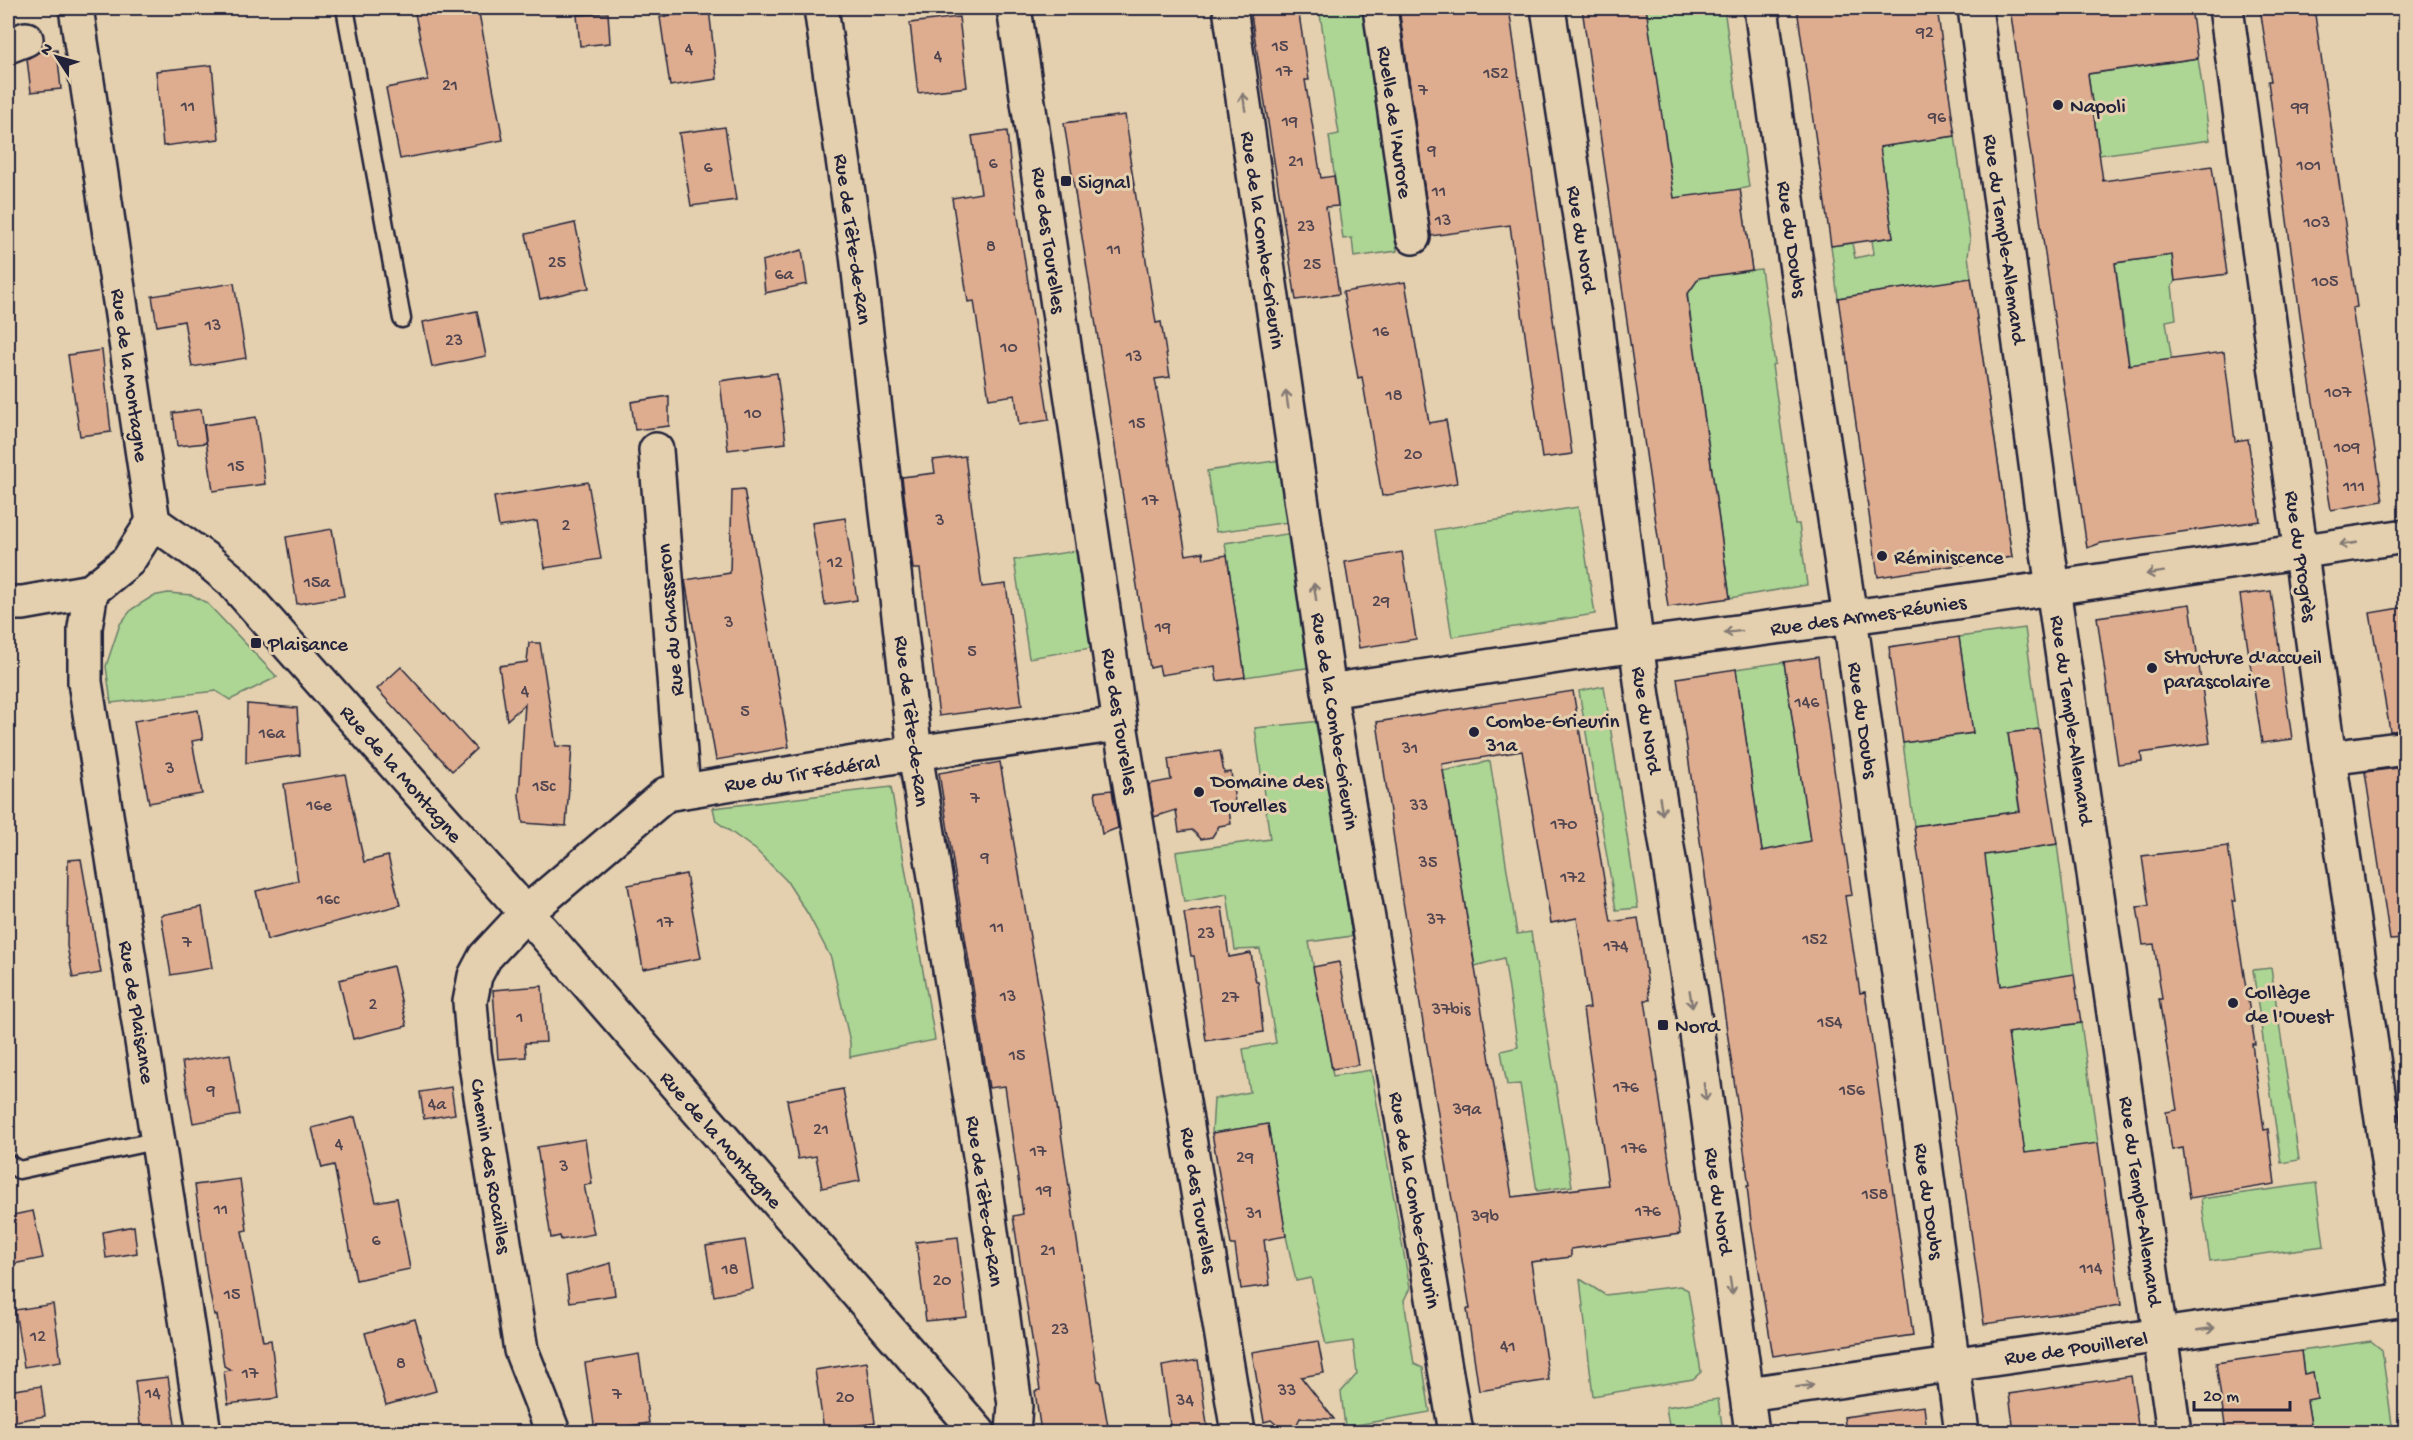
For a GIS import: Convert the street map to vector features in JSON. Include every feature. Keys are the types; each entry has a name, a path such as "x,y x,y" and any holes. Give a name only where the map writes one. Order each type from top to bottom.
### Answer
{"street":[{"name":"Rue de Tête-de-Ran","path":"821,8 857,255 915,753 983,1174 1015,1405 1012,1432"},
{"name":"Rue des Tourelles","path":"1014,8 1120,724 1238,1432"},
{"name":"Rue de la Combe-Grieurin","path":"1230,8 1329,691 1455,1432"},
{"name":"Ruelle de l'Aurore","path":"1380,8 1413,237"},
{"name":"Rue du Nord","path":"1548,8 1596,322 1636,645 1697,1035 1752,1432"},
{"name":"Rue du Doubs","path":"1761,8 1793,243 1850,617 1962,1432"},
{"name":"Rue du Temple-Allemand","path":"1975,8 2053,588 2174,1432"},
{"name":"Rue du Progrès","path":"2226,8 2329,758 2406,1283"},
{"name":"Rue de la Montagne","path":"82,9 153,522 207,560 232,581 526,913 978,1432"},
{"name":"Rue du Chasseron","path":"656,450 683,791"},
{"path":"8,603 23,603 91,591 128,561 153,522"},
{"name":"Rue des Armes-Réunies","path":"1329,691 2406,536"},
{"name":"Rue de Plaisance","path":"91,591 85,628 85,682 204,1432"},
{"name":"Rue du Tir Fédéral","path":"526,913 666,794 915,753 1120,724"},
{"path":"2329,758 2406,748"},
{"name":"Chemin des Rocailles","path":"526,913 485,957 475,976 470,1002 474,1052 522,1350 553,1432"},
{"name":"Rue de Pouillerel","path":"1747,1394 2406,1300"}],"lane":[{"path":"345,8 402,319"},
{"path":"8,1163 19,1170 159,1140"}],"green space":[{"path":"1319,8 1363,8 1397,251 1354,257 1352,238 1343,239 1329,136 1339,134"},
{"path":"1646,8 1724,8 1749,187 1740,189 1752,270 1761,269 1795,524 1799,524 1807,585 1730,598 1664,128 1601,137 1660,108"},
{"path":"1864,8 1906,8 1913,58 1944,54 1949,93 1919,97 1925,140 1955,136 1970,240 1968,256 2012,557 1941,567 1901,289 1838,298 1831,246 1852,243 1855,258 1874,254 1872,240 1893,237 1882,161 1820,169 1818,156 1882,147"},
{"path":"2198,58 2210,140 2099,155 2088,74"},
{"path":"2172,255 2175,281 2172,286 2176,319 2166,321 2185,449 2142,455 2115,263"},
{"path":"1288,459 1297,521 1216,532 1207,471"},
{"path":"1578,507 1595,614 1452,637 1435,530"},
{"path":"1293,533 1312,667 1245,677 1225,543"},
{"path":"1076,551 1091,648 1029,658 1014,560"},
{"path":"168,593 192,595 207,603 277,677 230,700 216,691 111,703 106,666 120,624 132,609 153,596"},
{"path":"2025,628 2039,729 2008,734 2019,808 2030,848 2057,844 2074,974 2048,1027 2081,1023 2098,1143 2045,1315 2021,1125 1977,817 1914,826 1903,743 1973,733 1959,637"},
{"path":"1784,662 1819,900 1762,851 1736,669"},
{"path":"1604,686 1638,908 1616,910 1579,691"},
{"path":"1320,721 1352,936 1309,942 1333,1076 1371,1070 1410,1288 1404,1300 1414,1364 1423,1368 1430,1412 1345,1427 1341,1392 1357,1374 1353,1341 1326,1345 1311,1278 1296,1281 1286,1236 1268,1124 1212,1133 1214,1099 1250,1092 1243,1049 1276,1043 1260,949 1235,950 1227,894 1184,902 1176,852 1270,839 1255,728"},
{"path":"1490,761 1517,934 1531,932 1572,1186 1537,1191 1520,1084 1507,1085 1501,1051 1518,1047 1504,958 1475,966 1443,771"},
{"path":"891,787 935,1040 850,1057 850,1042 831,958 808,914 786,880 756,850 716,821 713,808"},
{"path":"2271,968 2299,1160 2281,1163 2253,970"},
{"path":"2316,1183 2324,1246 2210,1261 2201,1199"},
{"path":"1580,1279 1605,1295 1680,1286 1688,1290 1701,1372 1693,1379 1593,1396"},
{"path":"2371,1341 2382,1350 2393,1432 2298,1432 2312,1430 2307,1400 2317,1398 2313,1373 2304,1374 2301,1351"},
{"path":"1718,1399 1723,1432 1670,1432 1666,1407"}],"building":[{"path":"414,8 478,8 503,140 400,159 386,88 428,80"},
{"path":"1250,8 1298,8 1309,80 1305,80 1321,178 1334,176 1338,206 1326,207 1339,294 1296,300"},
{"path":"1399,8 1509,8 1572,454 1542,458 1510,225 1431,236"},
{"path":"1582,8 1646,8 1674,198 1740,189 1752,270 1699,278 1687,295 1730,598 1668,607"},
{"path":"1797,8 1937,8 1955,136 1880,147 1893,237 1831,246"},
{"path":"2010,8 2191,8 2198,58 2088,74 2103,181 2212,166 2227,274 2175,281 2172,255 2115,263 2123,327 2129,365 2224,352 2235,441 2248,439 2260,521 2101,543 2087,548"},
{"path":"2260,8 2314,8 2357,307 2352,308 2383,501 2331,510 2306,359"},
{"path":"709,9 717,79 670,86 660,17"},
{"path":"608,13 610,43 580,46 577,15"},
{"path":"959,17 967,87 918,93 910,23"},
{"path":"57,50 61,89 31,92 27,59 39,52"},
{"path":"212,65 219,139 163,146 156,71"},
{"path":"1125,115 1156,323 1161,322 1170,377 1155,379 1186,555 1203,552 1204,559 1227,555 1245,677 1217,681 1215,666 1161,675 1159,666 1150,668 1064,123"},
{"path":"725,127 736,200 691,206 679,133"},
{"path":"1007,131 1049,420 1019,425 1015,395 989,399 974,301 968,302 952,198 981,193 972,136"},
{"path":"575,223 589,288 540,299 526,234"},
{"path":"802,250 807,284 765,293 762,261"},
{"path":"1971,278 2012,557 1878,577 1838,298"},
{"path":"1405,282 1429,423 1446,420 1457,483 1382,496 1362,377 1358,378 1343,292"},
{"path":"234,283 246,358 192,367 184,321 157,326 152,296"},
{"path":"477,311 486,356 432,367 423,322"},
{"path":"102,350 111,432 80,436 68,355"},
{"path":"777,373 786,443 728,450 720,381"},
{"path":"669,396 669,426 635,430 631,402"},
{"path":"201,409 206,443 177,446 173,413"},
{"path":"256,417 265,484 213,491 204,425"},
{"path":"965,456 982,587 1006,584 1022,705 939,716 920,569 913,569 902,477 935,473 933,460"},
{"path":"588,482 601,559 545,568 537,521 499,527 494,497"},
{"path":"744,489 789,747 716,760 685,580 730,573 732,490"},
{"path":"845,518 857,600 825,605 812,523"},
{"path":"332,529 344,596 297,604 286,537"},
{"path":"1402,552 1416,639 1359,648 1345,562"},
{"path":"2271,591 2292,739 2262,743 2240,595"},
{"name":"Structure d'accueil parascolaire","path":"2190,604 2210,743 2141,753 2142,761 2118,764 2097,617"},
{"path":"2406,607 2406,730 2390,731 2370,613"},
{"path":"1959,637 1973,733 1903,743 1889,647"},
{"path":"529,643 540,643 556,746 572,747 566,826 523,823 519,795 525,704 507,720 499,666 527,662"},
{"path":"1818,657 1852,895 1845,896 1860,993 1865,992 1913,1335 1773,1356 1751,1222 1747,1186 1749,1186 1677,678 1736,669 1762,851 1810,841 1784,662"},
{"path":"401,667 476,749 452,771 377,689"},
{"path":"1573,691 1611,922 1638,918 1650,1000 1645,1000 1680,1234 1571,1249 1571,1257 1531,1262 1549,1380 1479,1391 1467,1309 1470,1309 1402,895 1377,722","holes":["1522,751 1551,923 1577,918 1590,1008 1583,1009 1608,1185 1512,1197 1442,764"]},
{"path":"247,704 297,708 300,755 246,763"},
{"path":"198,710 203,739 192,741 202,794 149,803 134,721"},
{"path":"2039,729 2057,844 1985,855 2001,986 2074,974 2081,1023 2008,1033 2025,1153 2098,1143 2121,1305 1984,1324 1914,826 2020,811 2008,733"},
{"name":"Domaine des Tourelles","path":"1220,751 1224,773 1231,772 1235,802 1228,803 1231,824 1219,826 1212,837 1201,839 1192,830 1179,832 1176,810 1154,817 1149,784 1171,780 1168,759"},
{"path":"1000,762 1044,1019 1098,1381 1100,1381 1109,1432 1041,1432 1035,1391 1040,1390 1013,1216 1023,1214 1005,1086 989,1088 939,773"},
{"path":"2406,767 2406,939 2390,940 2365,772"},
{"path":"345,774 364,862 388,856 400,905 267,940 256,891 298,881 284,784"},
{"path":"1112,790 1118,828 1102,834 1095,792"},
{"path":"2228,846 2236,901 2232,901 2255,1044 2252,1044 2264,1130 2268,1129 2275,1184 2190,1198 2183,1148 2172,1150 2166,1112 2177,1110 2159,999 2162,999 2154,944 2143,945 2137,907 2149,906 2142,856"},
{"path":"81,859 101,973 73,978 67,946 68,860"},
{"path":"686,874 701,958 643,969 628,885"},
{"path":"202,907 212,968 171,975 161,915"},
{"path":"1222,907 1229,957 1251,953 1256,982 1258,982 1263,1032 1206,1041 1194,956 1191,956 1184,913"},
{"path":"1339,962 1358,1065 1332,1069 1313,967"},
{"path":"393,966 407,1026 353,1039 339,980"},
{"path":"542,986 546,1042 525,1043 526,1057 498,1059 493,990"},
{"path":"230,1054 240,1115 193,1123 182,1062"},
{"path":"451,1087 455,1114 424,1119 420,1092"},
{"path":"843,1089 860,1181 822,1188 816,1156 798,1159 787,1100"},
{"path":"355,1117 376,1202 397,1198 410,1269 356,1280 334,1165 322,1168 312,1128"},
{"path":"1268,1124 1286,1236 1264,1240 1270,1285 1241,1289 1235,1245 1231,1245 1212,1133"},
{"path":"585,1139 592,1184 584,1185 594,1234 561,1240 560,1236 551,1238 537,1147"},
{"path":"240,1179 247,1230 242,1231 263,1341 271,1340 278,1398 228,1404 224,1371 231,1370 224,1366 217,1315 214,1315 195,1185"},
{"path":"33,1211 43,1258 8,1265 8,1216"},
{"path":"134,1226 137,1253 106,1258 103,1232"},
{"path":"958,1237 967,1317 926,1321 916,1242"},
{"path":"745,1240 753,1289 714,1296 706,1246"},
{"path":"611,1263 615,1295 570,1302 566,1276"},
{"path":"53,1304 61,1361 24,1367 15,1310"},
{"path":"415,1319 436,1391 386,1405 365,1333"},
{"path":"1318,1341 1324,1373 1301,1377 1334,1419 1300,1418 1293,1432 1285,1432 1271,1420 1264,1422 1252,1352"},
{"path":"2301,1351 2304,1374 2313,1372 2317,1398 2307,1400 2312,1431 2226,1432 2216,1363"},
{"path":"639,1354 649,1423 595,1431 585,1363"},
{"path":"1198,1360 1208,1432 1171,1432 1162,1366"},
{"path":"867,1362 875,1423 824,1430 815,1370"},
{"path":"2131,1376 2139,1432 2014,1432 2009,1394"},
{"path":"168,1377 176,1432 141,1432 135,1381"},
{"path":"41,1386 45,1416 10,1422 8,1391"},
{"path":"1924,1406 1927,1432 1846,1432 1844,1417"}],"place":[{"name":"Napoli","path":"2058,105"},
{"name":"Signal","path":"1066,181"},
{"name":"Réminiscence","path":"1882,556"},
{"name":"Plaisance","path":"256,643"},
{"name":"Structure d'accueil parascolaire","path":"2152,668"},
{"name":"Combe-Grieurin 31a","path":"1474,732"},
{"name":"Domaine des Tourelles","path":"1199,792"},
{"name":"Collège de l'Ouest","path":"2233,1003"},
{"name":"Nord","path":"1663,1025"}]}
